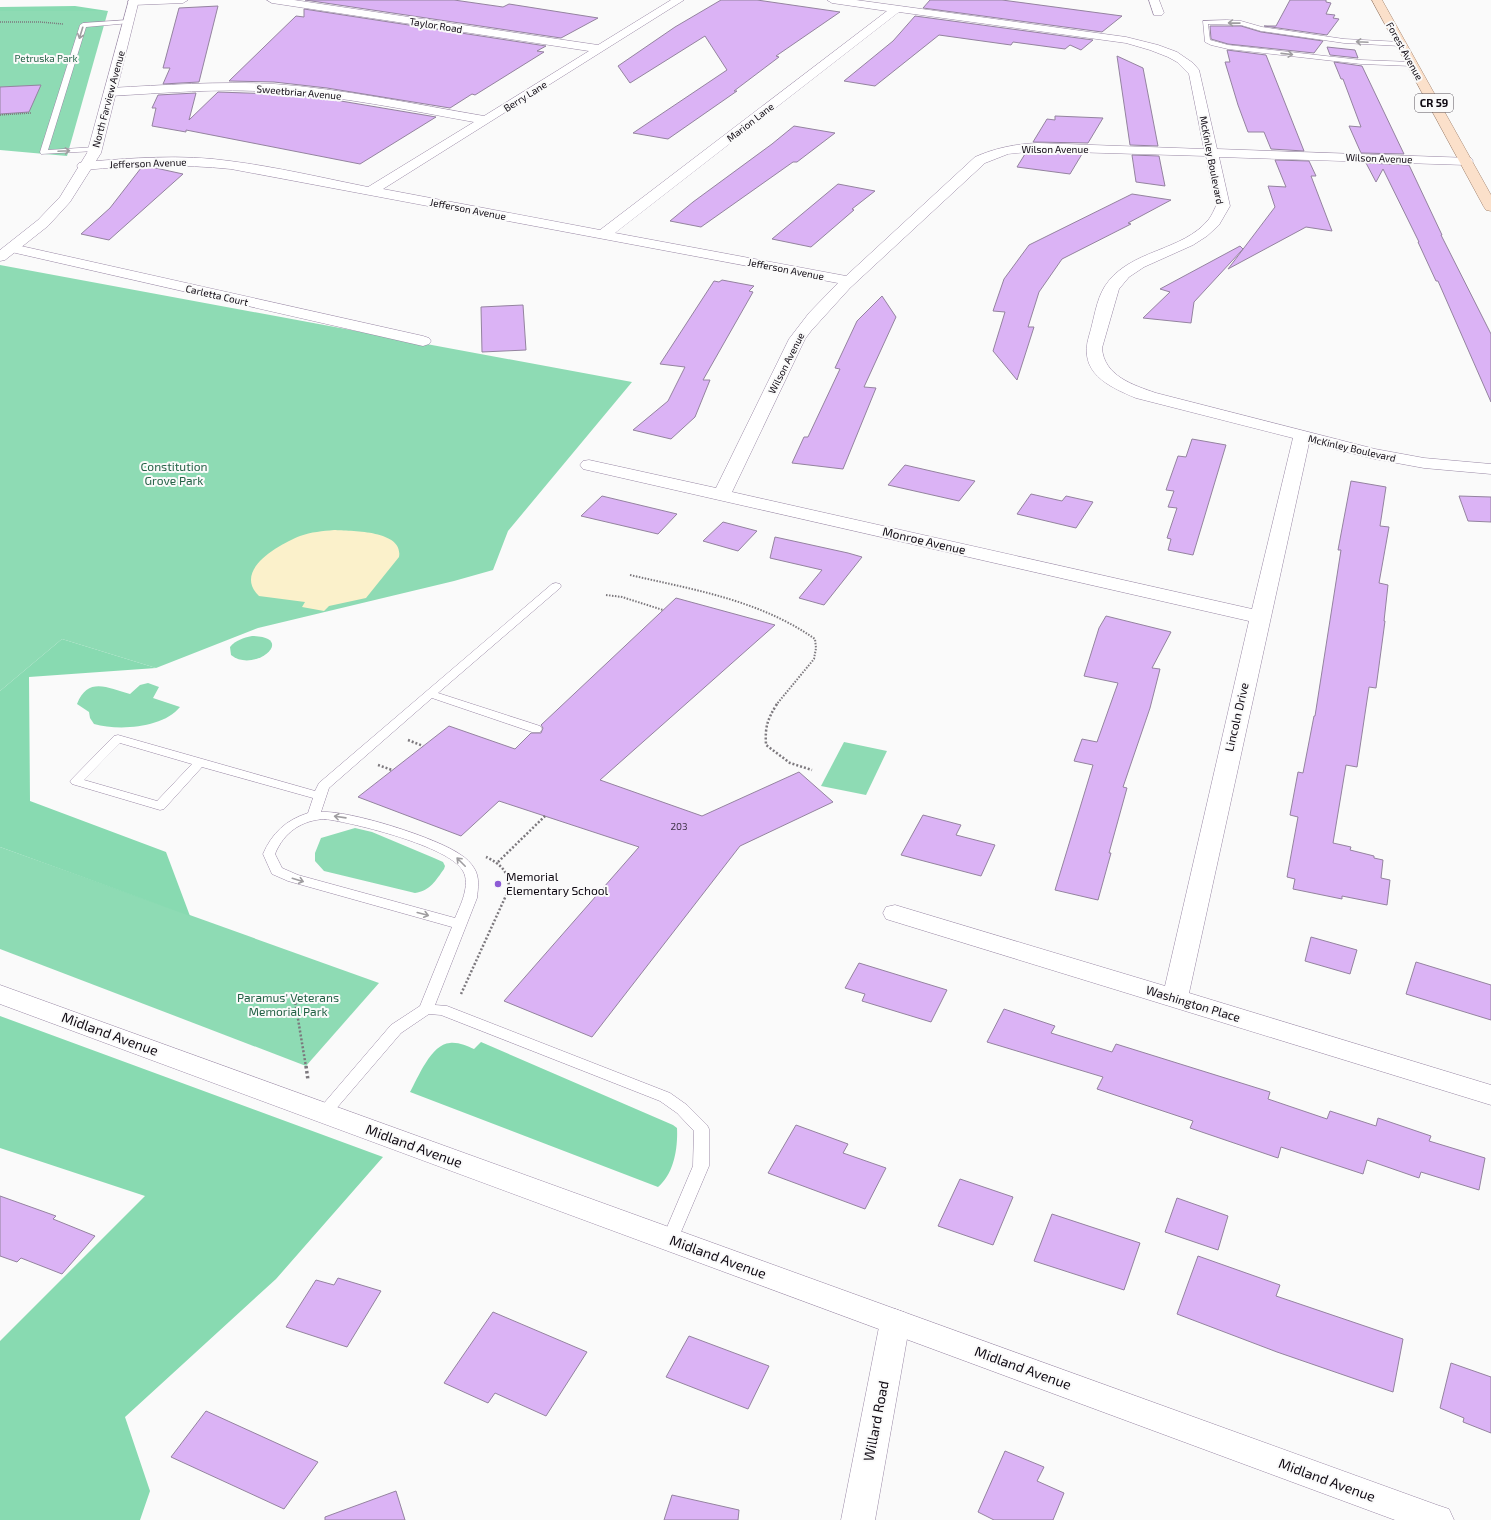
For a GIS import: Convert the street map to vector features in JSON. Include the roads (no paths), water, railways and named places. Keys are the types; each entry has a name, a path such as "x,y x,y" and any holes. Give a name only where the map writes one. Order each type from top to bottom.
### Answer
{"main road":[{"name":"Forest Avenue","path":"1377,0 1491,206"}],"street":[{"path":"134,1 183,0"},
{"name":"Taylor Road","path":"272,0 599,49"},
{"name":"Berry Lane","path":"371,191 679,0"},
{"name":"McKinley Boulevard","path":"832,0 1126,40 1168,53 1190,66 1195,74 1223,206 1214,222 1204,232 1187,242 1149,258 1135,266 1121,276 1111,288 1094,349 1095,360 1102,370 1114,380 1150,397 1302,436 1374,454 1417,462 1491,469"},
{"path":"1154,0 1158,13"},
{"name":"North Farview Avenue","path":"6,253 43,223 65,199 95,149 134,1"},
{"name":"Marion Lane","path":"603,235 896,9"},
{"name":"Sweetbriar Avenue","path":"110,92 201,87 272,88 334,94 486,120"},
{"name":"Wilson Avenue","path":"722,495 797,339 821,308 980,160 990,155 1018,148 1038,147 1466,161"},
{"name":"Jefferson Avenue","path":"84,166 147,161 206,162 232,165 849,281"},
{"name":"Carletta Court","path":"6,253 423,341"},
{"name":"Lincoln Drive","path":"1175,999 1302,436"},
{"name":"Monroe Avenue","path":"589,465 1260,617"},
{"name":"Washington Place","path":"895,913 1491,1095"},
{"name":"Midland Avenue","path":"0,994 1437,1520"},
{"name":"Willard Road","path":"858,1520 895,1322"}],"lane":[{"path":"95,149 44,152 83,25 128,22"},
{"path":"1401,44 1344,41 1261,29 1242,23 1205,22 1207,41 1212,44 1361,62 1412,64"},
{"path":"314,816 323,786 556,586"},
{"path":"430,694 536,729"},
{"path":"200,762 160,806 76,781 118,739 200,762 320,796"},
{"path":"319,1111 396,1029 426,1009 470,898 471,886 469,870 457,858 424,843 346,818 326,815 314,816 294,823 284,830 274,842 269,854 277,871 293,878 459,924"},
{"path":"426,1009 442,1010 665,1097 682,1109 702,1129 701,1166 670,1240"}],"place":[{"name":"Memorial Elementary School","path":"498,884"}],"park label":[{"name":"Petruska Park","path":"46,58"},
{"name":"Constitution Grove Park","path":"174,474"},
{"name":"Paramus' Veterans Memorial Park","path":"288,1005"}]}
